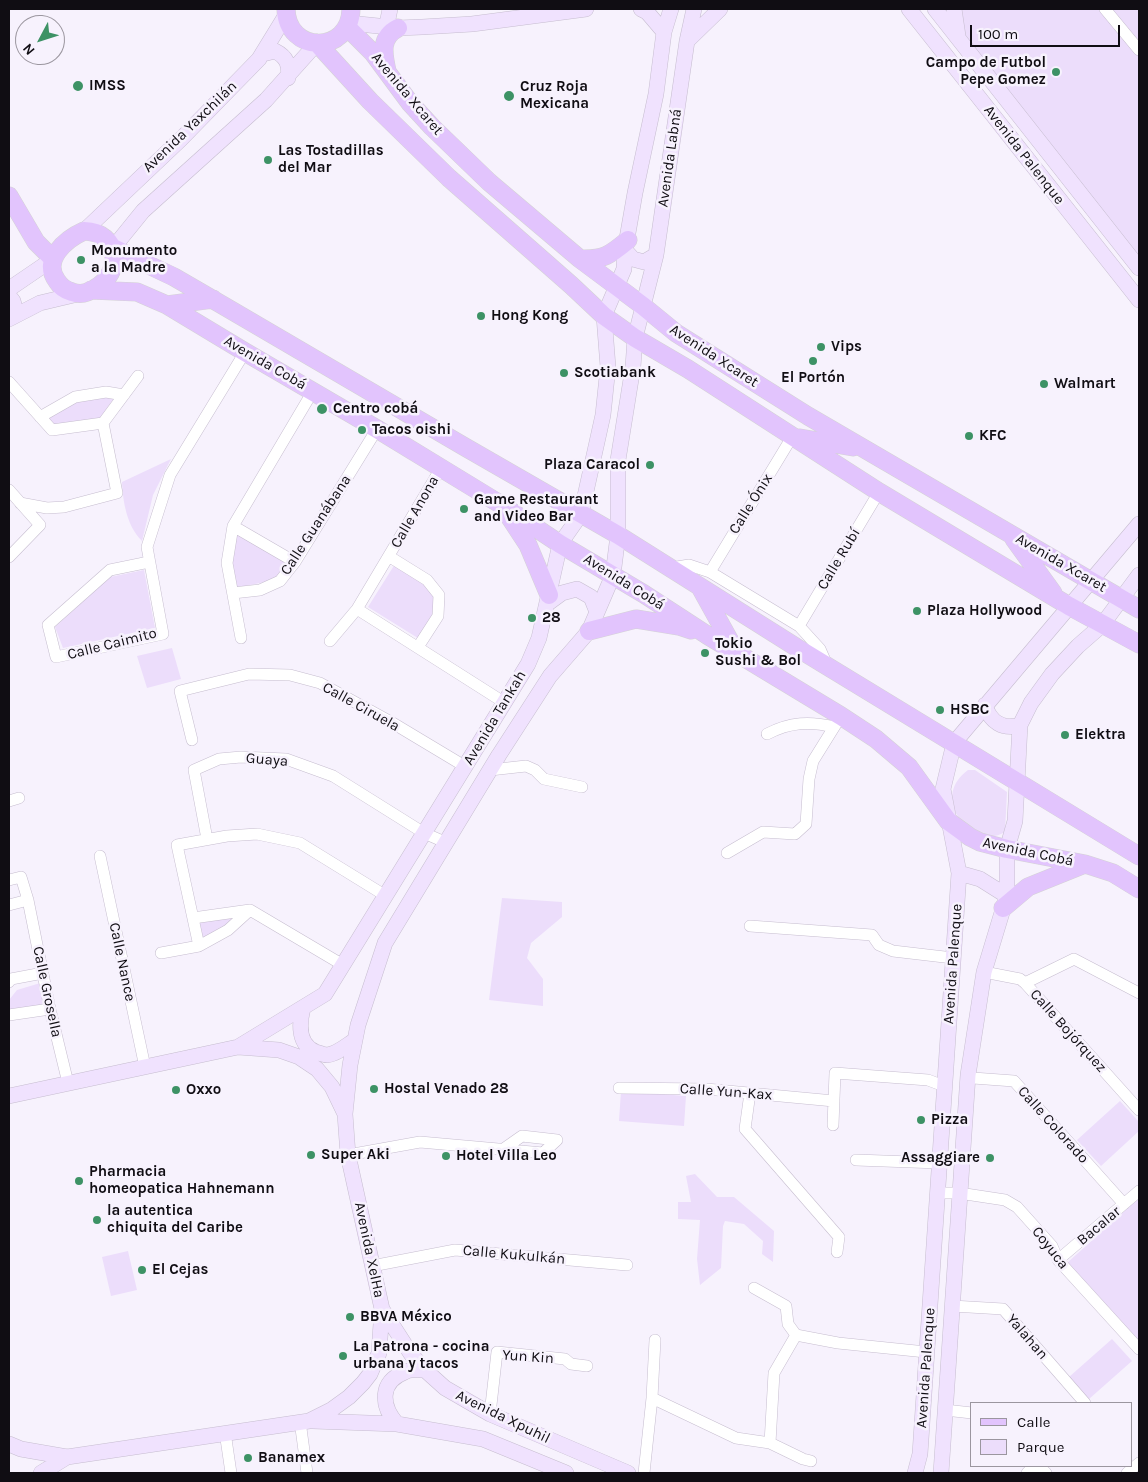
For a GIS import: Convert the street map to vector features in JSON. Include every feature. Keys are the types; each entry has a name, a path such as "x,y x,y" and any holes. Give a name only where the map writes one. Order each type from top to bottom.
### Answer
{"main road":[{"path":"286,12 288,24 295,34 306,41 317,43 334,39 349,20"},
{"name":"Avenida Xcaret","path":"349,20 410,103 489,182 580,259 676,333 808,416 1139,609"},
{"path":"387,71 384,56 386,37 394,27"},
{"name":"Avenida Xcaret","path":"317,43 370,101 430,161 604,316 635,338 688,369 880,492 1063,603 1139,644"},
{"path":"489,182 535,253"},
{"path":"9,196 36,242 53,259"},
{"path":"84,231 99,234 113,248 115,261 111,274 102,284 84,292 67,291 52,276 51,266 53,259 68,241 84,231"},
{"path":"580,259 594,260 612,254 627,245"},
{"name":"Avenida Cobá","path":"113,248 174,277 618,534 671,568 704,578 827,665 1139,856"},
{"name":"Avenida Cobá","path":"84,292 137,292 167,305 500,504 560,544 737,652 838,722 876,739 909,767 948,821 970,838 1007,849 1085,864 1113,873 1139,890"},
{"path":"167,305 213,300"},
{"path":"688,369 740,374"},
{"path":"370,392 377,429"},
{"path":"792,437 866,450"},
{"path":"500,504 528,545 548,599"},
{"path":"1010,533 1063,603"},
{"path":"704,578 737,652"},
{"path":"589,631 636,619 679,626 707,635"},
{"path":"1005,902 1028,887 1085,864"}],"street":[{"path":"390,9 388,19 394,27"},
{"path":"349,20 394,27 476,16 586,9"},
{"path":"641,9 647,12 663,39 686,45 720,9"},
{"name":"Avenida Labná","path":"604,316 624,269 636,193 656,94 663,39 671,9"},
{"name":"Avenida Labná","path":"635,338 656,255 686,45 694,9"},
{"path":"901,9 912,13"},
{"path":"1105,9 1139,50"},
{"name":"Avenida Yaxchilán","path":"84,231 181,138 263,54 286,12"},
{"path":"925,30 944,12"},
{"name":"Avenida Palenque","path":"944,12 958,36 1139,268"},
{"name":"Avenida Palenque","path":"912,13 1139,300"},
{"name":"Avenida Yaxchilán","path":"113,248 143,211 233,131 288,78 317,43"},
{"path":"263,54 274,51 285,58 289,67 288,78"},
{"path":"627,245 633,259 644,262 656,255"},
{"path":"1111,264 1126,251"},
{"path":"9,289 53,259"},
{"path":"10,319 40,303 84,292"},
{"path":"9,296 15,308 10,319"},
{"name":"Avenida Tankah","path":"238,1046 325,994 528,664 539,638 560,544 581,514 603,415 608,367 604,316"},
{"name":"Avenida Tankah","path":"345,1114 347,1087 358,1025 385,943 490,770 550,676 589,631 613,576 618,534 618,460 632,376 635,338"},
{"name":"Calle Caimito","path":"149,562 110,570 48,625 56,657 163,634 147,547 170,475 244,352"},
{"path":"608,367 620,369 632,376"},
{"path":"9,382 52,430 103,423 138,376"},
{"path":"241,638 226,563 234,526 313,391"},
{"path":"40,417 75,397 106,392 124,395"},
{"path":"20,503 47,508 64,507 117,493 103,423"},
{"name":"Calle Guanábana","path":"233,593 260,590 280,581 295,562 377,429"},
{"name":"Calle Ónix","path":"704,578 792,437"},
{"name":"Calle Anona","path":"330,641 357,609 441,468"},
{"path":"9,490 40,525 9,557"},
{"name":"Calle Rubí","path":"799,626 880,492"},
{"name":"Avenida Palenque","path":"915,1473 920,1454 938,1163 959,873 943,789 954,743 1063,603 1090,580 1139,524"},
{"path":"234,526 295,562"},
{"name":"Calle Anona","path":"390,556 427,580 439,595 438,616 418,648"},
{"name":"Avenida Palenque","path":"940,1473 968,1075 984,972 1005,902 1007,849 1015,821 1020,725 1031,703 1052,674 1078,646 1102,625 1139,575"},
{"path":"704,578 799,626 820,649 827,665"},
{"path":"548,599 576,589 591,597 597,612"},
{"path":"357,609 505,703"},
{"name":"Calle Ciruela","path":"192,740 180,691 249,674 290,675 320,683 391,722 466,767"},
{"path":"985,705 989,715 997,723 1008,727 1020,725"},
{"path":"767,734 780,727 803,722 838,722"},
{"path":"727,853 763,832 795,834 806,824 809,779 813,761 838,722"},
{"name":"Guaya","path":"207,839 194,770 219,759 241,757 286,759 333,776 424,833"},
{"path":"490,770 526,766 536,770 544,779 582,787"},
{"path":"424,833 447,843"},
{"path":"199,946 177,845 207,839 257,834 300,843 386,896"},
{"name":"Calle Nance","path":"100,856 145,1067"},
{"path":"959,873 980,879 1005,902"},
{"name":"Calle Grosella","path":"9,880 21,877 28,900 50,1009 68,1084"},
{"path":"9,905 28,900"},
{"path":"194,918 250,910 343,965"},
{"path":"161,953 199,946 228,930 250,910"},
{"path":"750,926 872,935 879,945 893,951 953,958"},
{"path":"1025,983 1074,959 1139,993"},
{"name":"Calle Bojórquez","path":"984,972 1020,979 1025,983 1139,1110"},
{"path":"9,982 11,979 43,973"},
{"path":"303,1008 300,1022 303,1040 308,1049 327,1055 338,1052 355,1040"},
{"path":"9,1015 50,1009"},
{"name":"Avenida XelHa","path":"9,1096 238,1046 279,1050 300,1057 317,1069 332,1087 345,1114 348,1155 382,1309 379,1354 370,1374 363,1384 349,1397 331,1410 304,1421 67,1457 21,1450 9,1444"},
{"path":"833,1125 836,1073 928,1080 944,1086"},
{"name":"Calle Colorado","path":"968,1075 973,1078 1014,1081 1124,1204"},
{"name":"Calle Yun-Kax","path":"619,1088 706,1089 834,1102"},
{"path":"750,1093 745,1129 839,1237 837,1252"},
{"path":"348,1155 420,1142 502,1150"},
{"path":"856,1160 938,1163"},
{"name":"Bacalar","path":"1058,1260 1139,1191"},
{"name":"Coyuca","path":"937,1193 959,1193 1005,1200 1017,1207 1052,1246 1058,1260 1139,1349"},
{"name":"Calle Kukulkán","path":"372,1266 455,1250 626,1265"},
{"path":"754,1288 786,1306 788,1324 796,1335 838,1343 926,1352"},
{"name":"Yalahan","path":"952,1306 1003,1309 1083,1402"},
{"name":"Avenida Xpuhil","path":"382,1309 411,1354 445,1388 490,1414 628,1473"},
{"path":"770,1444 774,1373 796,1335"},
{"path":"644,1473 652,1398 654,1340"},
{"name":"Yun Kin","path":"490,1414 497,1352 565,1359 571,1364 587,1366"},
{"path":"397,1424 386,1407 385,1398 388,1386 397,1376 406,1371 425,1370"},
{"path":"652,1398 736,1438 770,1444 811,1461"},
{"path":"945,1410 970,1413"},
{"path":"304,1421 307,1473"},
{"name":"Avenida Xpuhil","path":"304,1421 397,1424 483,1439 549,1470 566,1473"},
{"path":"225,1432 231,1473"},
{"path":"41,1473 67,1457"}],"green space":[{"path":"962,9 1139,9 1139,270 964,43 960,20"},
{"path":"95,398 114,398 99,420 54,428 45,418 65,405"},
{"path":"171,459 153,495 142,541 129,521 123,498 122,482"},
{"path":"237,534 290,563 274,580 236,588 231,558"},
{"path":"395,564 426,586 436,601 435,620 421,640 368,607"},
{"path":"144,570 155,628 63,648 55,627 110,577"},
{"path":"172,648 181,679 147,688 137,656"},
{"path":"968,770 975,770 1007,792 1005,832 993,836 981,835 969,829 960,819 954,808 952,795 957,782"},
{"path":"502,898 562,902 562,917 531,943 527,958 543,979 543,1006 489,1000"},
{"path":"239,916 226,927 202,940 197,923"},
{"path":"47,981 52,1005 9,1012 9,1000 17,990"},
{"path":"621,1091 686,1096 684,1126 619,1121"},
{"path":"1120,1101 1139,1122 1139,1131 1101,1166 1077,1140"},
{"path":"695,1174 717,1197 734,1197 774,1231 773,1262 762,1254 763,1241 744,1224 725,1221 723,1226 721,1268 700,1285 697,1259 700,1220 678,1219 678,1202 691,1202 686,1176"},
{"path":"1139,1198 1139,1341 1067,1263"},
{"path":"128,1251 137,1290 111,1296 102,1257"},
{"path":"1112,1339 1132,1361 1089,1399 1069,1377"}],"place":[{"name":"Campo de Futbol Pepe Gomez","path":"1056,72"},
{"name":"IMSS","path":"78,86"},
{"name":"Cruz Roja Mexicana","path":"509,96"},
{"name":"Las Tostadillas del Mar","path":"268,160"},
{"name":"Monumento a la Madre","path":"81,260"},
{"name":"Hong Kong","path":"481,316"},
{"name":"Vips","path":"821,347"},
{"name":"El Portón","path":"813,361"},
{"name":"Scotiabank","path":"564,373"},
{"name":"Walmart","path":"1044,384"},
{"name":"Centro cobá","path":"322,409"},
{"name":"Tacos oishi","path":"362,430"},
{"name":"KFC","path":"969,436"},
{"name":"Plaza Caracol","path":"650,465"},
{"name":"Game Restaurant and Video Bar","path":"464,509"},
{"name":"Plaza Hollywood","path":"917,611"},
{"name":"28","path":"532,618"},
{"name":"Tokio Sushi & Bol","path":"705,653"},
{"name":"HSBC","path":"940,710"},
{"name":"Elektra","path":"1065,735"},
{"name":"Hostal Venado 28","path":"374,1089"},
{"name":"Oxxo","path":"176,1090"},
{"name":"Pizza","path":"921,1120"},
{"name":"Super Aki","path":"311,1155"},
{"name":"Hotel Villa Leo","path":"446,1156"},
{"name":"Assaggiare","path":"990,1158"},
{"name":"Pharmacia homeopatica Hahnemann","path":"79,1181"},
{"name":"la autentica chiquita del Caribe","path":"97,1220"},
{"name":"El Cejas","path":"142,1270"},
{"name":"BBVA México","path":"350,1317"},
{"name":"La Patrona - cocina urbana y tacos","path":"343,1356"},
{"name":"Banamex","path":"248,1458"}]}
